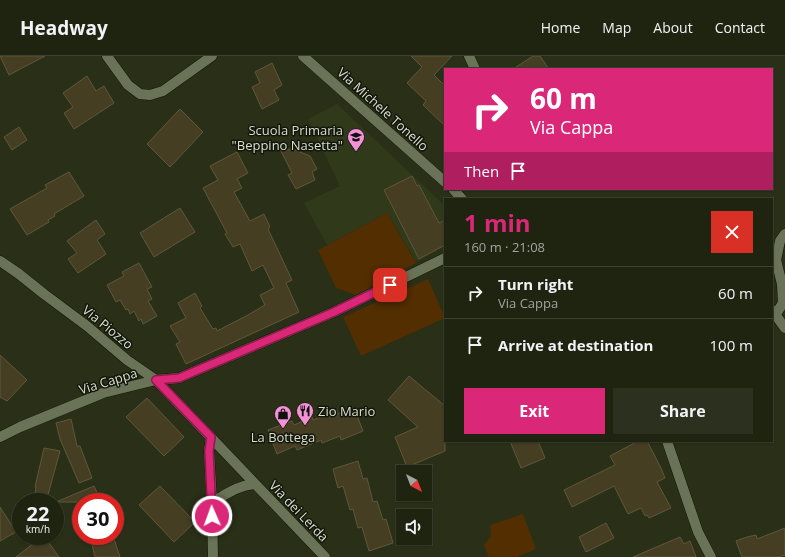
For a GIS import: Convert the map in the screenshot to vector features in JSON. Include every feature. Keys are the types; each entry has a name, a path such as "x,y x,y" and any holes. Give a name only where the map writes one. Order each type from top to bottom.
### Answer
{"street":[{"path":"107,56 128,85 140,94 150,95 163,91 212,56"},
{"name":"Via Michele Tonello","path":"303,56 444,181"},
{"path":"469,56 474,68"},
{"path":"454,190 461,198"},
{"path":"785,234 780,241 776,260 782,284 783,303 774,312 785,328"},
{"name":"Via Cappa","path":"0,438 20,427 103,393 156,380 179,378 334,312 444,258"},
{"name":"Via Piozzo","path":"0,261 87,326 127,360 156,380 211,437"},
{"path":"211,437 209,451 213,557"},
{"name":"Via dei Lerda","path":"211,437 325,557"},
{"path":"667,442 698,532 711,557"},
{"name":"Via dei Lerda","path":"212,502 232,490 245,485 254,484"}],"shaded area":[{"name":"Scuola Primaria \"Beppino Nasetta\"","path":"337,104 444,205 444,247 416,262 387,213 327,245 304,203 340,186 308,119"},
{"path":"387,213 416,263 356,295 336,288 318,250"},
{"path":"428,279 444,318 361,356 343,317"},
{"path":"523,514 536,549 517,557 489,557 484,545 491,536 490,525"}],"building":[{"path":"0,56 45,56 9,75"},
{"path":"411,56 452,56 434,75 444,85 444,125 423,105 426,101 407,83 422,67"},
{"path":"533,56 540,56 548,68 515,68"},
{"path":"272,63 282,85 274,90 279,100 262,109 252,87 260,83 255,72"},
{"path":"87,76 96,91 104,86 114,103 74,129 64,113 73,107 63,93"},
{"path":"180,109 203,132 170,167 147,144"},
{"path":"19,127 27,140 12,150 4,137"},
{"path":"279,147 290,150 290,148 310,156 317,169 312,172 315,180 296,189 288,175 292,173"},
{"path":"237,152 248,173 237,179 242,188 234,192 250,221 264,214 270,227 268,229 292,280 286,283 299,312 186,364 176,344 180,342 170,326 186,318 178,303 195,293 202,306 200,308 213,329 216,328 217,331 265,305 260,295 274,288 263,265 252,271 240,244 233,247 225,234 227,233 203,188 218,180 210,166"},
{"path":"69,172 84,196 54,214 55,216 48,220 49,222 27,235 10,209 47,188 45,185"},
{"path":"412,176 417,186 419,185 439,223 444,220 444,246 419,259 384,190"},
{"path":"180,208 195,232 154,257 140,233"},
{"path":"96,220 105,234 97,240 106,254 78,273 68,259 77,253 67,241"},
{"path":"139,263 152,287 147,289 152,299 148,301 157,316 143,324 141,319 139,321 134,311 130,314 128,309 126,310 120,300 116,302 107,285 124,276 122,272"},
{"path":"0,355 27,380 7,401 0,397"},
{"path":"409,376 444,405 445,451 412,465 406,465 395,437 418,427 388,400"},
{"path":"147,398 184,437 164,456 126,417"},
{"path":"354,408 363,431 341,440 340,436 322,443 321,440 297,450 295,446 277,454 268,430 292,421 294,425 312,417 313,420 337,410 338,414"},
{"path":"71,419 77,446 80,446 92,478 79,483 60,439 56,423"},
{"path":"510,442 538,442 545,458 521,468"},
{"path":"636,442 648,442 665,478 657,482 671,508 649,518 647,515 645,516 641,508 628,514 614,486 572,507 564,490 615,465 610,456"},
{"path":"44,448 60,451 48,493 35,493 35,487"},
{"path":"358,461 363,479 367,478 373,502 377,501 383,520 386,519 393,543 369,551 362,527 358,528 353,509 350,510 343,486 338,488 333,469"},
{"path":"94,486 97,493 77,493"},
{"path":"160,486 195,522 174,542 139,505"},
{"path":"72,495 72,502 64,502 64,499"},
{"path":"0,507 12,526 12,534 0,541"},
{"path":"606,523 614,538 586,552 579,537"},
{"path":"785,528 785,555 778,557 742,557 736,541 756,535 757,539"},
{"path":"680,537 684,544 690,541 696,557 633,557"},
{"path":"31,545 50,545 59,557 16,557"},
{"path":"92,545 116,545 120,557 95,557"}],"place":[{"name":"Scuola Primaria \"Beppino Nasetta\"","path":"356,152"},
{"name":"Zio Mario","path":"305,426"},
{"name":"La Bottega","path":"283,429"}],"route":[{"path":"212,516 209,451 211,437 156,380 179,378 334,312 390,285"}]}
